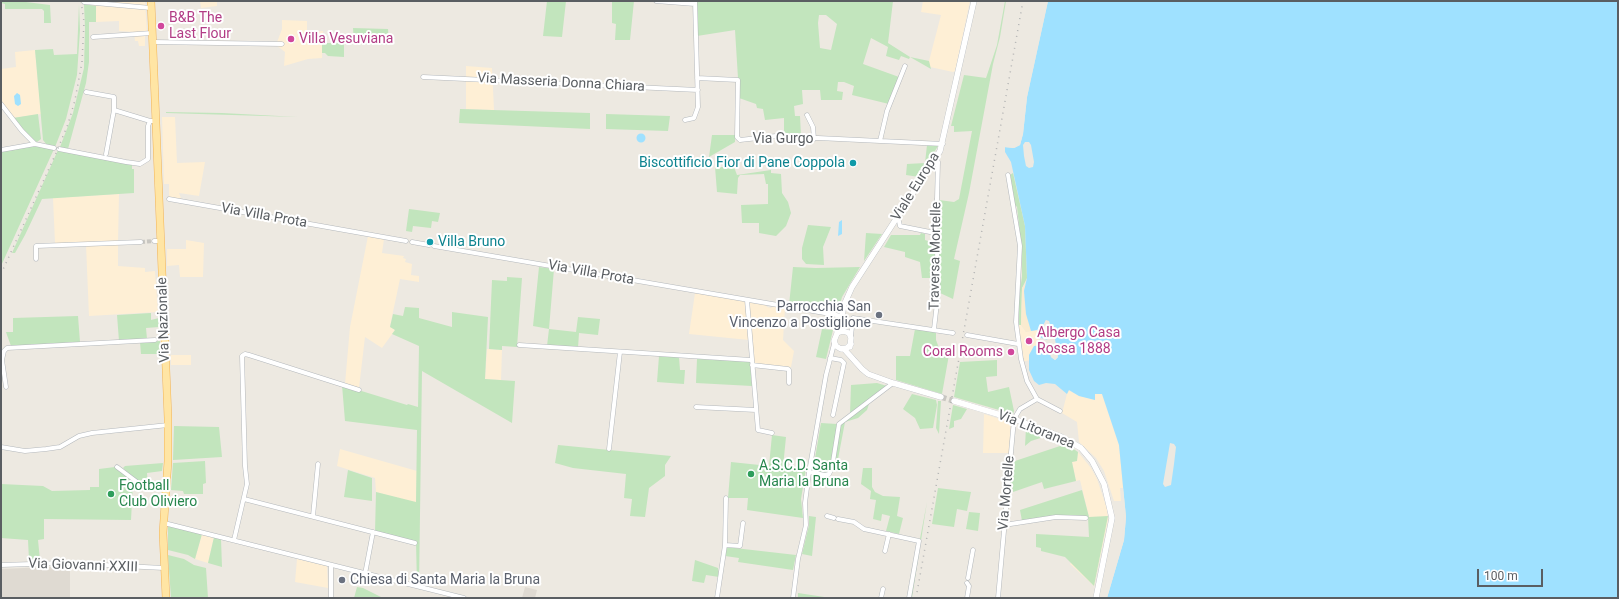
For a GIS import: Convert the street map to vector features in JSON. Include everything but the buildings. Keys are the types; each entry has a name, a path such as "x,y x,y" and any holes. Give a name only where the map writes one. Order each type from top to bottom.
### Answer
{"main road":[{"name":"Via Nazionale","path":"151,4 153,121 164,199 157,241 160,339 168,425 164,523 166,598"}],"street":[{"path":"656,1 695,3 698,90 695,116 685,120"},
{"name":"Viale Europa","path":"839,347 834,338 842,316 844,304 852,288 936,158 943,144 974,1"},
{"path":"84,2 151,4"},
{"path":"93,37 152,33"},
{"path":"152,42 282,44"},
{"path":"880,141 887,111 905,66"},
{"name":"Via Masseria Donna Chiara","path":"423,77 698,90"},
{"name":"Via Gurgo","path":"697,78 738,80 737,137 740,140 765,137 943,144"},
{"path":"86,92 114,97 114,110 106,154"},
{"path":"1,104 22,131 35,144"},
{"path":"59,149 140,164 148,159 148,126 153,121 114,110"},
{"path":"808,115 813,127 814,139"},
{"path":"1,150 35,144 54,148"},
{"name":"Traversa Mortelle","path":"934,330 938,294 935,233 938,187 938,162 936,158"},
{"path":"1008,175 1020,246 1016,322 1018,344 1027,381 1037,399 1060,411"},
{"name":"Via Villa Prota","path":"164,199 406,240"},
{"path":"898,217 900,226 935,233"},
{"path":"36,259 36,246 141,242"},
{"path":"412,242 429,245"},
{"name":"Via Villa Prota","path":"434,246 842,316"},
{"path":"747,300 758,430 772,433"},
{"name":"Viale Europa","path":"842,316 845,332"},
{"path":"857,364 850,350 853,318 953,333"},
{"path":"837,333 845,332 851,328"},
{"path":"845,332 851,341"},
{"path":"968,335 1018,344"},
{"path":"6,387 2,360 4,351 7,348 160,339"},
{"path":"793,598 798,559 806,525 805,503 809,472 831,356 839,347 851,341"},
{"path":"519,345 752,360"},
{"path":"839,347 868,374 941,397"},
{"path":"609,448 620,352"},
{"path":"234,540 247,484 245,466 243,354 359,390"},
{"path":"831,356 841,360 844,363 833,415"},
{"path":"752,365 788,369 789,383"},
{"path":"809,472 825,475 829,474 832,468 839,424 893,383"},
{"path":"1014,419 1020,409 1037,399"},
{"name":"Via Litoranea","path":"954,401 1014,419 1062,438 1076,445 1089,457 1101,476 1109,499 1112,518 1096,598"},
{"path":"696,407 756,410"},
{"name":"Via Mortelle","path":"998,598 1014,419"},
{"path":"1,446 25,451 60,447 79,436 92,433 168,425"},
{"path":"313,516 318,464"},
{"path":"117,467 141,485 166,488"},
{"path":"717,598 725,545 726,498"},
{"path":"244,499 415,543"},
{"path":"827,516 854,522 864,529 919,541 909,598"},
{"path":"1004,525 1056,517 1086,518"},
{"path":"164,523 464,598"},
{"path":"725,545 740,546 744,523"},
{"path":"365,574 372,532"},
{"path":"885,551 889,534"},
{"path":"967,598 973,550"},
{"name":"Via Giovanni XXIII","path":"1,565 63,563 164,568"},
{"path":"330,565 331,598"},
{"path":"880,598 883,588"}],"shaded area":[{"path":"84,1 145,1 147,32 145,32 145,46 139,46 138,41 135,41 134,32 119,31 119,21 96,22 96,6 84,4"},
{"path":"200,1 217,1 217,6 201,8"},
{"path":"923,1 970,1 955,71 953,72 930,67 929,61 941,15 921,12"},
{"path":"282,20 307,21 307,32 323,31 322,58 308,59 284,66 285,52 276,45 282,29"},
{"path":"35,50 41,114 13,118 1,102 1,69 16,67 15,52"},
{"path":"466,66 492,68 494,110 466,109"},
{"path":"162,117 175,117 177,163 205,162 199,196 179,193 181,198 179,199 169,198 169,184 164,184"},
{"path":"119,194 118,242 55,243 53,198"},
{"path":"368,236 384,239 382,253 404,256 403,258 406,259 405,262 412,264 411,275 419,276 419,282 400,279 390,326 395,330 382,348 365,337 359,388 345,384 350,327"},
{"path":"186,240 204,243 203,277 180,277 179,265 167,266 167,249 186,249"},
{"path":"118,244 118,266 145,268 145,272 155,271 158,312 89,316 86,245"},
{"path":"695,293 745,301 749,340 689,334"},
{"path":"748,302 766,305 767,307 771,308 773,306 785,308 783,340 794,351 791,367 754,364"},
{"name":"Albergo Casa Rossa 1888","path":"1018,325 1021,325 1026,332 1037,330 1040,345 1034,346 1029,355 1030,360 1022,362"},
{"path":"487,349 502,350 501,380 485,379"},
{"path":"171,355 191,355 191,365 171,365"},
{"path":"1068,390 1079,396 1095,400 1095,394 1102,394 1119,445 1123,488 1120,488 1121,501 1114,501 1104,471 1096,458 1079,442 1077,422 1062,413"},
{"path":"984,414 1009,422 1011,425 1009,453 983,453"},
{"path":"340,449 417,471 416,503 376,492 375,478 337,466"},
{"path":"1078,452 1091,468 1097,479 1107,509 1108,520 1094,586 1070,564 1089,537 1089,517 1080,480 1076,481 1072,462 1077,461"},
{"path":"202,534 214,537 208,563 195,559"},
{"path":"297,559 327,566 328,588 295,582"},
{"path":"70,566 70,598 1,598 1,569"},
{"path":"525,587 537,590 535,598 522,598"}],"green space":[{"path":"1,1 18,1 50,5 51,23 44,23 44,11 42,9 5,9 5,4 1,3"},
{"path":"547,1 566,1 562,37 543,36"},
{"path":"612,1 634,1 630,40 615,40 616,24 612,23"},
{"path":"696,1 893,1 888,43 910,57 909,59 901,56 899,60 886,56 888,47 871,38 863,64 899,77 889,104 852,95 854,86 844,82 838,82 837,91 843,92 842,100 821,100 820,90 802,90 803,104 794,106 795,116 800,116 801,136 784,136 784,118 765,120 763,109 757,108 756,104 739,98 740,79 738,78 735,30 697,36","holes":["819,15 826,15 837,24 831,50 820,48 818,23"]},
{"path":"1005,1 1000,37 993,64 969,193 954,259 960,261 953,299 940,293 937,236 939,200 954,202 959,199 972,131 954,132 954,126 951,126 964,75 986,78 997,45"},
{"path":"79,4 80,30 77,75 66,119 55,147 47,145 43,140 35,50 53,49 54,55 77,54"},
{"path":"84,4 96,6 96,22 89,22 89,62 86,83 68,149 60,147 73,113 84,68"},
{"path":"353,28 388,29 389,45 354,44"},
{"path":"322,43 344,43 344,57 328,56 325,53 322,53"},
{"path":"910,57 929,61 931,69"},
{"path":"460,109 590,113 590,129 459,123"},
{"path":"166,113 222,113 298,117"},
{"path":"38,114 41,139 37,142 30,138 13,118"},
{"path":"606,114 670,116 668,131 606,129"},
{"path":"712,135 735,135 735,142 709,157"},
{"path":"36,145 54,149 1,266 1,151"},
{"path":"927,145 938,146 919,177 906,175 907,164 925,163"},
{"path":"58,150 132,165 132,169 134,169 134,193 42,199 15,253 12,253"},
{"path":"715,167 734,167 737,175 771,170 771,173 781,174 782,193 788,202 791,213 786,226 776,236 759,233 759,223 742,223 741,205 768,204 768,184 766,184 764,174 740,175 738,178 737,194 717,192"},
{"path":"1013,173 1025,226 1027,278 1022,288 1021,325 1019,325 1019,295 1022,277 1022,252 1017,207 1015,205 1010,175"},
{"path":"409,209 440,213 438,222 432,221 431,228 413,226 412,232 406,231"},
{"path":"808,225 831,227 823,247 824,265 806,264 802,259 802,248"},
{"path":"866,233 882,234 864,261"},
{"path":"921,233 925,234 925,240 931,242 936,250 936,278 922,278 920,262 905,257 905,252 884,247 891,235 920,235"},
{"path":"539,267 554,269 549,329 533,326"},
{"path":"793,267 860,267 842,297 838,312 789,305"},
{"path":"507,277 522,278 517,347 502,346 502,350 489,349 492,280 507,281"},
{"path":"405,307 419,308 419,318 452,327 452,312 488,317 485,379 515,381 512,423 422,371 419,586 417,585 416,542 375,532 376,492 416,502 417,430 345,421 342,385 418,407 419,346 392,334 395,330 390,327 393,314 403,316"},
{"path":"151,313 151,320 159,318 159,327 146,328 147,339 119,341 117,315"},
{"path":"78,316 80,342 11,346 6,332 13,332 13,318"},
{"path":"578,317 600,319 598,335 579,333 578,348 547,346 549,329 576,332"},
{"path":"822,329 833,330 826,359 816,357"},
{"path":"915,329 936,332 936,340 939,348 950,349 942,394 896,380 896,356 910,356"},
{"path":"160,341 160,354 141,354 140,342"},
{"path":"659,356 679,357 680,370 685,370 684,384 657,382"},
{"path":"697,359 750,361 752,386 696,383"},
{"path":"997,360 997,376 986,377 988,392 1009,387 1014,411 1013,414 954,397 960,362"},
{"path":"877,383 887,386 850,414 851,385"},
{"path":"912,394 936,400 937,405 933,428 920,429 915,418 903,409"},
{"path":"938,401 941,401 939,434 936,428"},
{"path":"869,404 867,410 858,418 845,422 838,459 834,460 841,424"},
{"path":"953,405 967,409 961,419 954,421 954,427 949,429"},
{"path":"821,423 837,424 830,469 826,473 813,470"},
{"path":"174,426 219,427 222,457 173,460"},
{"path":"1026,428 1047,436 1031,441 1025,446"},
{"path":"772,435 786,437 783,467 806,469 801,499 803,518 747,510 748,498 728,498 731,462 769,466"},
{"path":"1066,444 1078,452 1077,461 1072,462 1076,481 1044,489 1042,482 1013,492 1013,489 1009,488 1012,462"},
{"path":"558,445 671,456 665,465 665,476 649,488 645,517 630,516 632,499 624,498 626,474 573,468 555,463"},
{"path":"205,461 206,483 203,484 203,494 184,494 183,491 171,490 173,463"},
{"path":"163,463 162,471 147,473 148,486 134,479 123,468 125,466"},
{"path":"115,467 123,471 133,483 131,520 44,519 44,539 38,540 40,560 29,560 28,540 1,538 1,484 43,486 52,491 90,490 90,487 99,487 99,469"},
{"path":"863,468 872,468 872,487 875,492 883,496 900,497 897,516 903,518 899,534 886,531 890,516 882,514 881,521 873,519 876,500 870,499 871,491 861,484"},
{"path":"348,470 372,478 372,501 344,497"},
{"path":"938,488 971,492 967,511 957,509 954,527 932,524"},
{"path":"1082,490 1089,517 1108,516 1094,586 1065,557 1041,551 1041,548 1036,547 1036,534 1089,537 1088,517 1056,516 1022,521 1020,510"},
{"path":"927,502 912,598 910,598 915,565"},
{"path":"969,512 980,513 978,531 966,529"},
{"path":"809,516 816,517 812,556 802,554 809,525"},
{"path":"168,526 202,534 195,559 188,555 168,550"},
{"path":"214,537 221,539 222,567 208,563"},
{"path":"726,547 796,555 793,570 738,562 739,558 725,556"},
{"path":"168,555 184,559 194,565 206,568 208,598 171,598"},
{"path":"695,560 718,568 719,577 706,575 704,583 692,581"},
{"path":"357,587 363,588 383,598 354,598"},
{"path":"798,593 831,598 798,598"}],"sand":[{"path":"1026,283 1024,291 1025,306 1031,331 1026,332 1021,325 1022,288"}],"water":[{"path":"1048,1 1618,1 1618,598 1107,598 1124,540 1126,517 1119,445 1102,394 1095,394 1095,400 1079,396 1069,390 1067,394 1055,384 1046,383 1039,385 1034,381 1029,370 1029,355 1034,346 1048,344 1051,357 1055,360 1058,357 1053,331 1046,320 1043,326 1048,340 1038,337 1037,330 1031,331 1026,314 1024,291 1027,278 1025,226 1011,162 1005,152 1005,147 1014,148 1020,145 1023,134 1027,97"},
{"path":"17,93 20,95 21,104 18,106 15,104 14,96"},
{"path":"641,133 646,138 641,143 636,138"},
{"path":"842,220 842,234 838,236 839,222"}],"pier":[{"path":"1046,1 1048,1 1027,97 1023,134 1020,145 1014,148 1003,147 1005,145 1014,146 1018,144 1025,97"},
{"path":"1025,142 1029,142 1031,145 1034,162 1033,167 1029,168 1026,166 1024,156 1023,145"},
{"path":"1046,320 1049,321 1055,339 1058,357 1055,360 1051,357 1043,326","holes":["1047,322 1053,339 1056,356 1054,358 1045,326"]},
{"path":"1170,443 1174,444 1176,447 1171,485 1165,487 1163,484"},
{"path":"1121,488 1123,488 1126,517 1124,540 1107,598 1104,598 1122,540 1124,517"}],"tunnel":[{"path":"141,242 154,241"},
{"path":"941,397 954,401"}],"railway":[{"path":"1,274 68,124 75,100 82,62 84,22 81,1"},
{"path":"916,598 1023,1"}],"place":[{"name":"B&B The Last Flour","path":"161,26"},
{"name":"Villa Vesuviana","path":"291,39"},
{"name":"Biscottificio Fior di Pane Coppola","path":"853,163"},
{"name":"Villa Bruno","path":"430,242"},
{"name":"Parrocchia San Vincenzo a Postiglione","path":"879,315"},
{"name":"Albergo Casa Rossa 1888","path":"1029,341"},
{"name":"Coral Rooms","path":"1011,352"},
{"name":"A.S.C.D. Santa Maria la Bruna","path":"751,474"},
{"name":"Football Club Oliviero","path":"111,494"},
{"name":"Chiesa di Santa Maria la Bruna","path":"342,580"}]}
